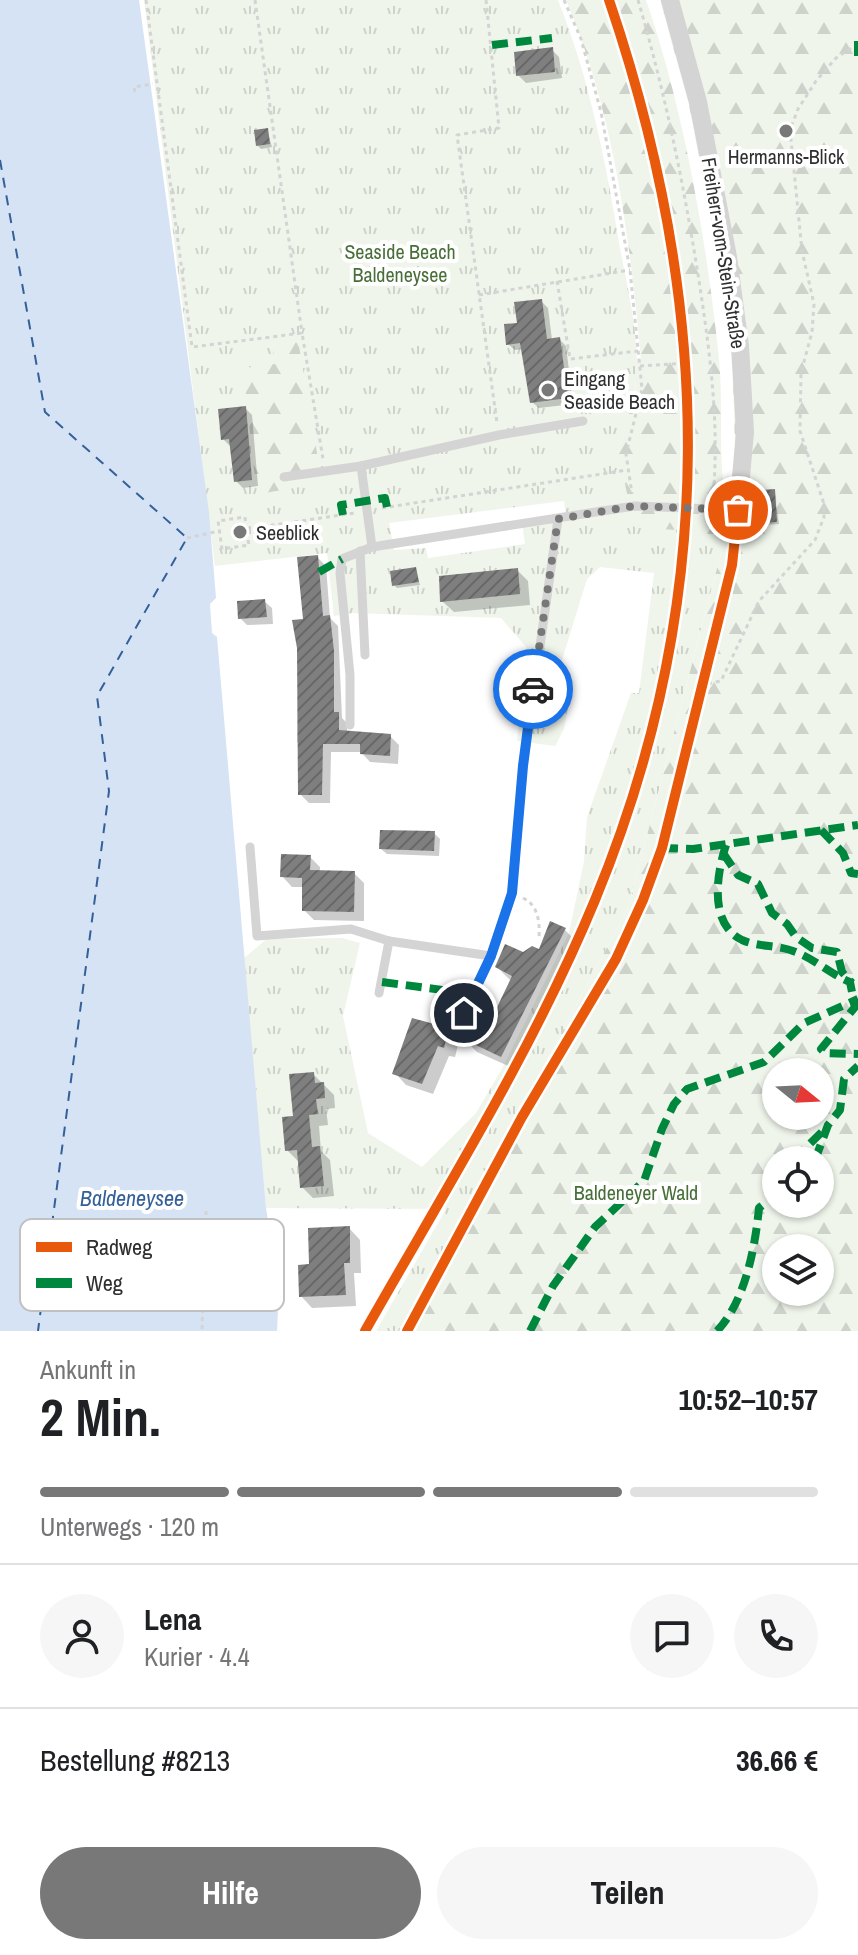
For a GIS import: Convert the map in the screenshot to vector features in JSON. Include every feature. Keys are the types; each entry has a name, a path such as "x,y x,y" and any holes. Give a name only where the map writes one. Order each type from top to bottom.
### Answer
{"street":[{"name":"Freiherr-vom-Stein-Straße","path":"670,0 698,102 730,272 745,432 738,510"}],"lane":[{"path":"284,477 361,466 499,435 583,421"},
{"path":"361,466 372,547"},
{"path":"350,725 350,675 340,573 342,559 372,547 634,506 738,510"},
{"path":"455,1033 491,956 512,893 523,766 558,519"},
{"path":"360,551 365,655"},
{"path":"250,847 257,936 351,929 389,941 491,956"},
{"path":"379,993 389,941"}],"path":[{"path":"146,0 192,347 302,333"},
{"path":"255,0 302,333 325,470"},
{"path":"486,0 499,128 457,135 499,435"},
{"path":"564,0 581,39 601,112 630,270 642,389 628,443 628,470 634,506"},
{"path":"638,0 668,104 710,351 717,449 712,510"},
{"path":"700,685 721,681 759,601 815,540 824,517 824,504 800,431 801,373 812,332 814,304 802,251 790,130 792,119 816,81 836,58 856,45"},
{"path":"135,92 134,87 153,84"},
{"path":"478,295 630,270"},
{"path":"557,280 570,359 638,351"},
{"path":"640,366 688,363 686,351"},
{"path":"378,509 628,470"},
{"path":"246,529 354,513"},
{"path":"245,517 246,529 249,545 222,549 218,521 245,517"},
{"path":"187,538 219,531"},
{"path":"512,893 529,900 540,920 539,937"},
{"path":"206,1211 206,1219"},
{"path":"202,1329 203,1311"}],"green space":[{"name":"Seaside Beach Baldeneysee","path":"144,0 558,0 596,122 633,318 636,384 618,450 705,532 721,553 628,908 402,1331 376,1331 446,1209 266,1208 244,958 267,939 342,938 360,943 343,1016 368,1133 422,1167 476,1113 503,1067 569,933 584,861 587,817 631,693 639,693 654,573 600,567 587,579 557,676 573,681 564,729 555,746 517,741 527,648 501,618 352,613 334,616 327,553 215,566","holes":["564,501 566,515 522,522 525,544 428,558 426,548 394,550 389,523"]},
{"name":"Baldeneyer Wald","path":"566,0 646,0 672,86 701,223 719,359 723,481 736,477 732,347 719,262 689,105 660,0 858,0 858,1331 402,1331 628,908 721,553 705,532 634,527 618,450 635,394 637,361 641,360 625,223 596,87"},
{"path":"298,340 319,465 313,485 264,493 256,488 243,368 275,364 272,343"}],"water":[{"name":"Baldeneysee","path":"0,0 139,0 209,512 216,598 210,604 212,633 217,637 268,1219 20,1219 20,1311 278,1311 277,1331 0,1331"}],"building":[{"path":"553,47 555,72 516,76 514,52"},
{"path":"268,128 270,144 256,146 254,130"},
{"path":"542,299 547,339 560,337 568,398 530,403 520,343 506,345 504,324 517,323 514,302"},
{"path":"246,406 252,480 234,482 229,439 221,440 218,409"},
{"path":"775,489 777,522 760,523 761,490"},
{"path":"318,555 323,616 330,615 334,651 334,712 339,712 339,730 391,734 390,756 360,754 360,744 323,744 322,795 298,795 297,648 292,620 303,619 297,557"},
{"path":"416,567 419,582 392,586 390,571"},
{"path":"518,568 520,594 440,602 439,576"},
{"path":"265,599 267,617 238,619 237,601"},
{"path":"380,830 435,831 434,851 379,849"},
{"path":"281,854 311,855 310,870 355,871 354,912 302,911 302,878 280,877"},
{"path":"550,921 566,928 501,1057 461,1038 472,1015 489,1024 512,976 495,967 505,944 523,952 532,946 539,949"},
{"path":"412,1018 449,1028 444,1048 438,1046 422,1084 392,1074"},
{"path":"314,1072 315,1083 324,1082 325,1098 316,1099 318,1114 309,1115 312,1147 320,1146 324,1186 300,1188 297,1150 285,1151 282,1117 293,1116 289,1074"},
{"path":"350,1226 350,1263 344,1263 346,1295 299,1297 298,1265 309,1264 308,1228"}],"ferry route":[{"path":"0,160 45,412 187,538 97,696 109,791 53,1219"},
{"path":"38,1331 41,1311"}],"marked path":[{"path":"492,45 552,38"},
{"path":"858,41 858,56"},
{"path":"343,515 341,505 385,498 387,507"},
{"path":"739,499 763,499"},
{"path":"319,572 342,559"},
{"path":"662,848 693,849 858,825"},
{"path":"821,830 843,853 851,873 858,874"},
{"path":"726,845 718,883 724,922 742,940 798,953 850,982 855,1007 821,1049 825,1053 858,1054"},
{"path":"723,853 738,875 758,884 772,913 787,924 796,937 812,948 837,952 842,972 852,983"},
{"path":"382,982 473,994"},
{"path":"530,1331 553,1286 595,1227 644,1181 662,1129 674,1104 687,1089 764,1062 804,1023 858,999"},
{"path":"820,1146 828,1125 840,1110 844,1079 858,1066"},
{"path":"807,1146 824,1130"},
{"path":"717,1331 742,1290 762,1206"}],"cycle path":[{"path":"365,1331 487,1119 571,956 636,787 665,675 682,563 688,452 683,340 668,227 643,114 609,0"},
{"path":"407,1331 522,1117 616,959 643,900 662,848 732,565 738,510"}],"way so far":[{"path":"533,689 558,519 634,506 738,510"}],"place":[{"name":"Hermanns-Blick","path":"786,131"},
{"name":"Eingang Seaside Beach","path":"548,390"},
{"name":"Seeblick","path":"240,532"}],"route":[{"path":"464,1013 491,956 512,893 533,689"}]}
